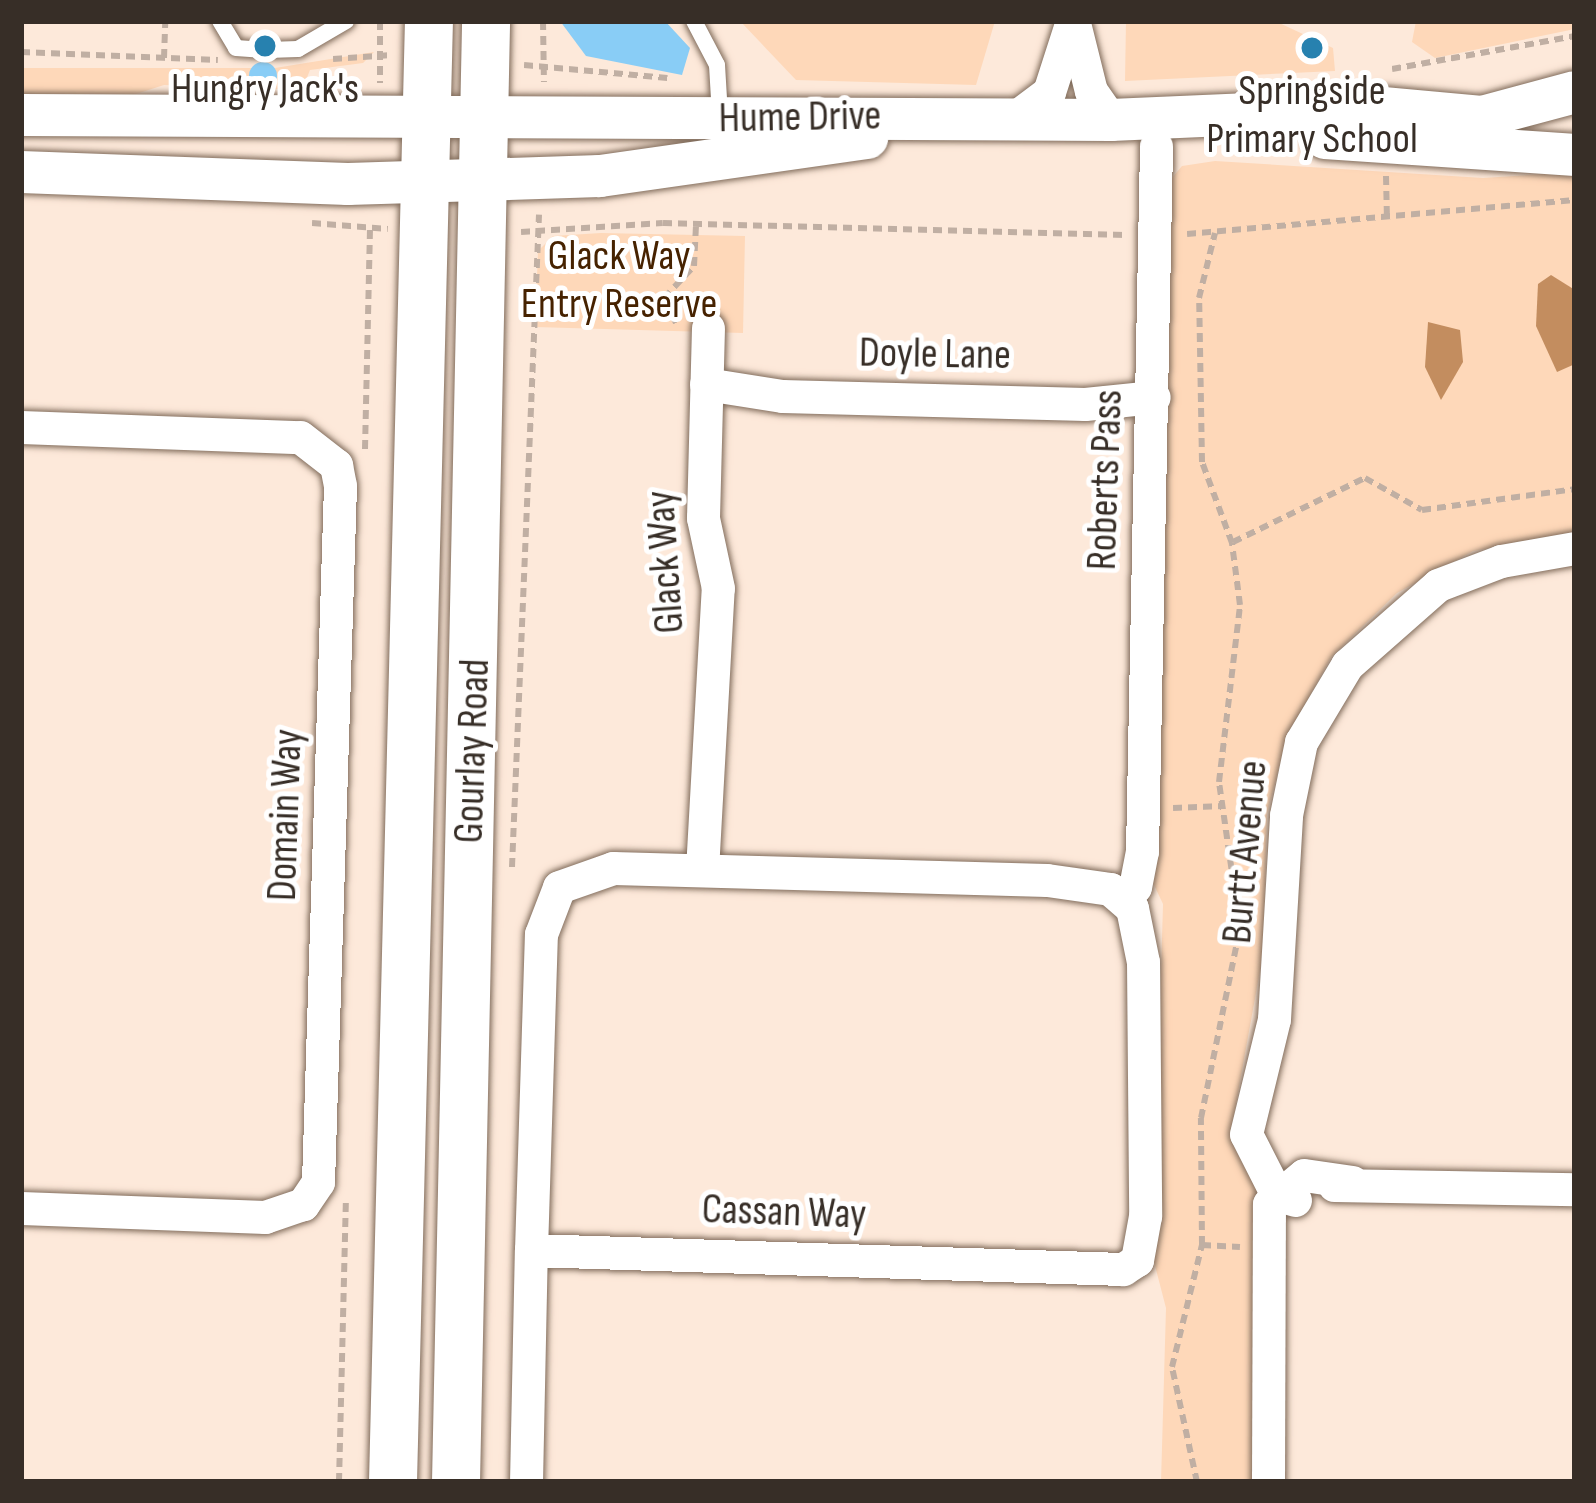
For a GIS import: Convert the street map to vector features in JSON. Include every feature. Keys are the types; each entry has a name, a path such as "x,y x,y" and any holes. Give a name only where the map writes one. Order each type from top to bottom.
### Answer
{"main road":[{"name":"Gourlay Road","path":"393,1482 429,21"},
{"name":"Gourlay Road","path":"456,1482 490,179 484,116 486,21"}],"street":[{"path":"1013,119 1049,92 1073,21"},
{"path":"1073,21 1091,91 1112,120"},
{"name":"Hume Drive","path":"21,115 426,118 542,111 720,121 1112,120 1383,108 1482,117 1575,92"},
{"name":"Hume Drive","path":"21,172 425,183 763,160 868,138 1156,146 1384,138 1575,155"},
{"name":"Roberts Pass","path":"1126,888 1141,813 1158,235 1156,146"},
{"name":"Glack Way","path":"693,327 706,394 703,518 718,588 712,870"},
{"name":"Doyle Lane","path":"706,394 1153,406"},
{"name":"Domain Way","path":"21,427 300,437 336,465 340,486 318,1182 303,1204 265,1216 21,1208"},
{"name":"Burtt Avenue","path":"1287,1192 1255,1105 1282,955 1286,815 1301,742 1347,664 1438,585 1501,561 1575,548"},
{"path":"526,1482 541,934 559,887 613,868 1047,880 1126,888"},
{"name":"Cassan Way","path":"531,1250 1033,1265 1116,1245 1139,1184 1143,962 1126,888"},
{"path":"1268,1482 1274,1255 1287,1192 1352,1182 1575,1190"}],"lane":[{"path":"220,21 236,48 268,50 298,49 346,21"},
{"path":"694,21 717,65 720,121"}],"path":[{"path":"164,58 165,21"},
{"path":"542,111 543,21"},
{"path":"1382,70 1575,35"},
{"path":"512,889 531,296 540,178"},
{"path":"538,230 696,224 1158,235 1575,200"},
{"path":"664,298 694,266 696,224"},
{"path":"1197,1482 1172,1367 1202,1245 1201,1118 1240,928 1223,806 1224,713 1240,649 1232,543 1202,462 1199,298 1215,233"},
{"path":"531,296 664,298 693,327"},
{"path":"1232,543 1365,478 1422,510 1575,489"},
{"path":"1141,813 1223,806"}],"green space":[{"path":"995,21 976,85 796,80 741,22"},
{"path":"1126,21 1275,21 1333,48 1335,71 1125,81"},
{"path":"1416,21 1575,21 1575,29 1435,58 1412,42"},
{"path":"374,52 363,63 310,70 302,90 164,85 21,131 21,68 275,68"},
{"path":"1215,161 1483,178 1575,172 1575,532 1473,551 1397,593 1331,657 1286,739 1267,814 1263,954 1231,1131 1257,1190 1252,1482 1161,1482 1166,1308 1153,1258 1163,904 1148,872 1172,178 1182,166"},
{"name":"Glack Way Entry Reserve","path":"553,236 745,236 743,333 535,327 538,251"}],"shaded area":[{"path":"1551,275 1575,290 1575,364 1557,372 1536,326 1538,284"},
{"path":"1428,322 1460,330 1463,362 1441,400 1425,367"}],"building":[{"path":"560,21 665,21 690,48 682,75 586,56"},
{"path":"263,62 273,66 277,76 273,86 263,90 253,86 249,76 253,66"}],"place":[{"name":"Hungry Jack's","path":"265,46"},
{"name":"Springside Primary School","path":"1312,48"}]}
